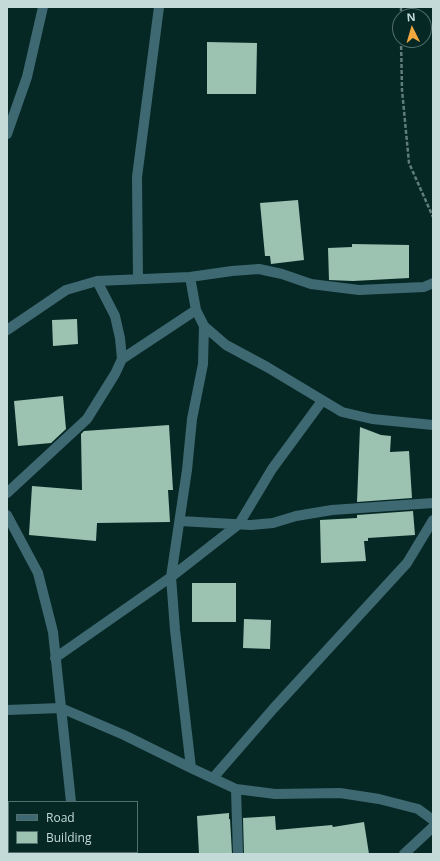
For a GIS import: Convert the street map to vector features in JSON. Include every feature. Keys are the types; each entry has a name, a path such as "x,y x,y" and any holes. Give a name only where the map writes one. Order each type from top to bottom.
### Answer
{"street":[{"path":"7,134 27,77 42,7"},
{"path":"138,279 137,177 159,7"},
{"path":"7,330 66,290 97,281 190,277 259,269 282,274 311,284 358,290 424,287 433,283"},
{"path":"190,277 196,310 204,326 226,345 267,367 342,412 372,419 433,425"},
{"path":"7,493 87,420 115,374 122,359 120,338 114,316 97,281"},
{"path":"122,359 196,310"},
{"path":"191,768 175,630 171,577 180,521 192,419 203,364 204,326"},
{"path":"56,658 171,577 239,524 272,469 322,401"},
{"path":"180,521 239,524 273,523 296,516 332,510 433,502"},
{"path":"7,515 38,573 53,632 71,801"},
{"path":"213,778 272,709 406,563 433,520"},
{"path":"7,710 61,708 124,735 236,789 275,794 340,792 379,799 418,809 433,820"},
{"path":"236,789 238,854"},
{"path":"404,854 433,827"}],"path":[{"path":"401,48 402,90 409,163 433,217"}],"building":[{"path":"207,42 257,43 256,94 207,94"},
{"path":"298,200 304,260 271,264 270,256 265,256 260,203"},
{"path":"352,244 409,245 409,278 353,281 329,280 328,248 352,247"},
{"path":"77,319 78,344 53,346 52,320"},
{"path":"63,396 66,429 51,443 18,446 14,401"},
{"path":"169,425 173,490 168,490 170,522 97,523 96,541 29,535 32,486 82,490 81,434 84,431"},
{"path":"360,427 381,435 391,436 390,452 409,451 412,498 357,502"},
{"path":"413,511 415,535 368,538 368,541 364,541 366,561 321,563 320,520 357,518 357,515"},
{"path":"192,583 236,583 236,622 192,622"},
{"path":"244,619 271,620 270,649 243,648"},
{"path":"229,813 232,854 199,854 197,816"},
{"path":"275,816 276,830 332,825 333,827 364,822 369,854 244,854 243,818"}]}
